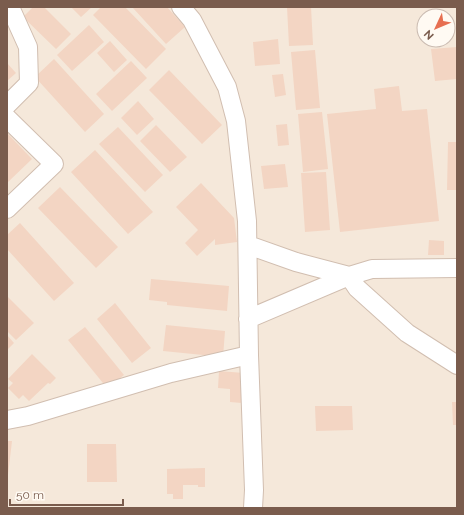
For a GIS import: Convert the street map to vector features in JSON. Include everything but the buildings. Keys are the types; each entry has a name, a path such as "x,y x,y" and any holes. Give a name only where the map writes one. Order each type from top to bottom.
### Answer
{"street":[{"path":"7,105 29,82 28,47 10,7"},
{"path":"181,7 192,20 227,87 236,121 247,221 248,319 254,490 253,508"},
{"path":"7,118 54,164 7,209"},
{"path":"248,245 296,262 349,276 357,288 407,333 457,365"},
{"path":"248,319 349,276 372,269 457,268"},
{"path":"7,420 28,416 171,373 249,355"}],"shaded area":[{"path":"7,7 457,7 457,508 7,508"}]}
